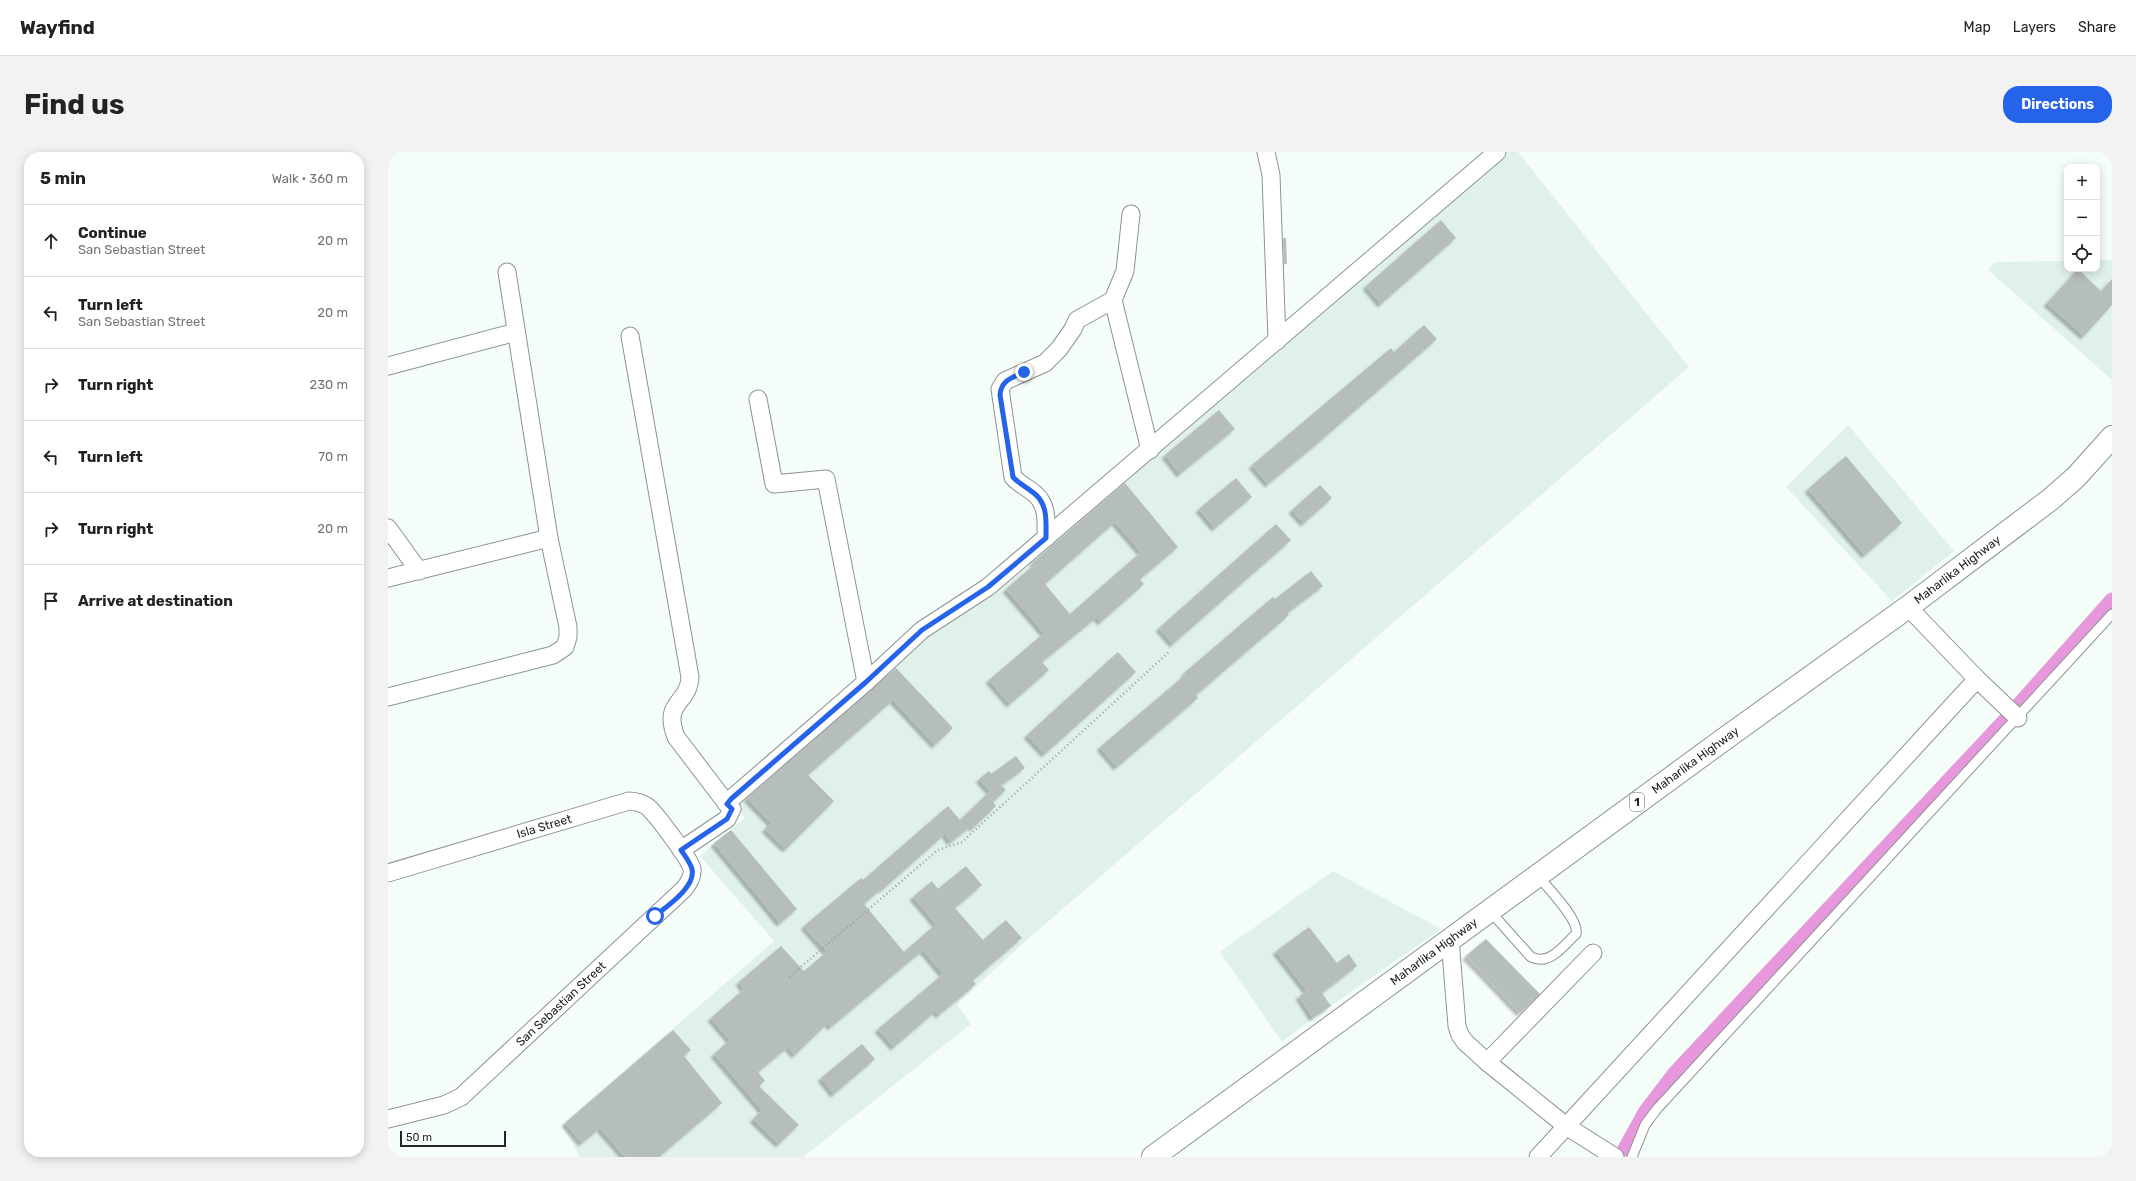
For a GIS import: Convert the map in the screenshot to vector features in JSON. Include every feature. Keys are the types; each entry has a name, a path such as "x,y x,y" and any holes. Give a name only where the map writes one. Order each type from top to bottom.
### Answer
{"highway":[{"name":"Maharlika Highway","path":"1153,1157 1489,910 1908,607 2051,499 2076,477 2112,437"}],"street":[{"path":"1266,152 1271,175 1277,341"},
{"path":"727,804 866,682 922,630 988,587 1497,152"},
{"path":"1131,214 1125,270 1113,300 1150,450"},
{"path":"388,696 553,655 562,650 567,642 568,627 549,538 507,272"},
{"path":"1046,538 1043,504 1035,494 1019,484 1013,477 1000,389 1005,381 1045,363 1059,349 1073,329 1077,320 1113,300"},
{"path":"388,366 516,332"},
{"path":"630,336 690,677 688,689 673,709 672,725 676,737 727,804 732,808 727,819 681,850"},
{"path":"758,399 774,484 826,479 866,682"},
{"path":"388,528 419,571"},
{"path":"388,578 549,538"},
{"path":"1908,607 1977,679 2018,718"},
{"path":"1538,1157 1977,679"},
{"name":"Isla Street","path":"388,873 518,835 626,801 634,801 649,808 681,850"},
{"name":"San Sebastian Street","path":"388,1119 444,1105 470,1089 684,889 691,879 692,872 690,864 681,850"},
{"path":"1450,939 1457,1026 1460,1035 1465,1042 1487,1062 1566,1126 1615,1157"},
{"path":"1487,1062 1593,953"}],"lane":[{"path":"1632,1157 1645,1125 1656,1110 2112,614"},
{"path":"1489,910 1531,957 1537,959 1548,959 1576,934 1577,930 1574,920 1538,875"}],"path":[{"path":"789,976 938,850 962,842 1169,652"}],"shaded area":[{"path":"1508,152 1518,152 1689,367 1028,939 957,1004 971,1024 803,1157 580,1157 562,1125 774,941 700,856 745,818 734,803 925,633 988,593"},
{"path":"2100,260 2112,260 2112,380 1988,270 1994,262 2064,261 2064,272 2100,272"},
{"path":"1848,425 1954,551 1892,601 1786,487"},
{"path":"1333,871 1441,929 1331,1006 1316,985 1299,996 1313,1018 1282,1042 1220,952"}],"building":[{"path":"1441,220 1456,238 1381,304 1366,286"},
{"path":"1283,238 1286,238 1287,264 1284,264"},
{"path":"2075,272 2081,272 2101,291 2112,279 2112,305 2084,336 2047,303"},
{"path":"1424,325 1437,339 1318,443 1268,484 1252,465 1391,348 1394,352"},
{"path":"1219,410 1235,429 1180,474 1165,455"},
{"path":"1846,456 1902,523 1865,555 1808,489"},
{"path":"1236,478 1252,497 1215,528 1199,509"},
{"path":"1125,483 1178,547 1140,579 1144,584 1101,622 1097,617 1042,662 1049,670 1010,704 989,680 1044,633 1006,589 1035,564 1033,562","holes":["1115,522 1141,552 1070,614 1045,584"]},
{"path":"1320,485 1332,498 1304,523 1292,510"},
{"path":"1276,524 1291,540 1173,644 1159,628"},
{"path":"1311,571 1323,586 1287,613 1289,615 1196,695 1198,698 1117,767 1100,747 1185,675 1184,673 1273,597 1275,599"},
{"path":"1118,652 1136,672 1045,754 1027,735"},
{"path":"896,668 953,728 935,745 893,700 808,775 834,801 786,849 765,829 771,823 747,798"},
{"path":"1016,756 1025,768 1001,785 1006,790 993,802 996,806 973,828 971,826 951,842 945,834 864,904 904,952 936,924 913,897 932,881 938,889 966,866 982,885 955,908 983,940 1006,920 1022,938 973,980 976,984 939,1015 936,1011 894,1047 878,1029 943,974 923,950 831,1027 828,1023 795,1055 788,1047 758,1072 765,1081 759,1086 799,1125 779,1144 753,1119 762,1110 714,1054 730,1040 711,1018 744,989 739,982 781,946 804,971 827,952 804,926 861,878 863,880 948,806 960,820 990,791 979,779 989,771 991,774"},
{"path":"731,830 797,909 780,923 714,843"},
{"path":"1309,927 1337,963 1349,954 1357,966 1322,993 1331,1006 1313,1018 1299,996 1307,991 1276,951"},
{"path":"1486,939 1540,994 1520,1013 1466,956"},
{"path":"673,1030 691,1050 684,1056 722,1103 659,1157 625,1157 600,1128 582,1143 565,1123"},
{"path":"862,1044 875,1059 834,1094 821,1078"}],"waterway":[{"path":"2017,707 2112,600"},
{"path":"1625,1149 1646,1111 1675,1073 2009,716"}],"route":[{"path":"655,916 684,889 691,879 692,868 681,850 727,819 732,809 727,804 731,799 866,682 922,630 988,587 1046,538 1046,517 1043,504 1035,494 1019,484 1013,477 1009,460 1000,395 1000,389 1005,381 1024,372"}]}
